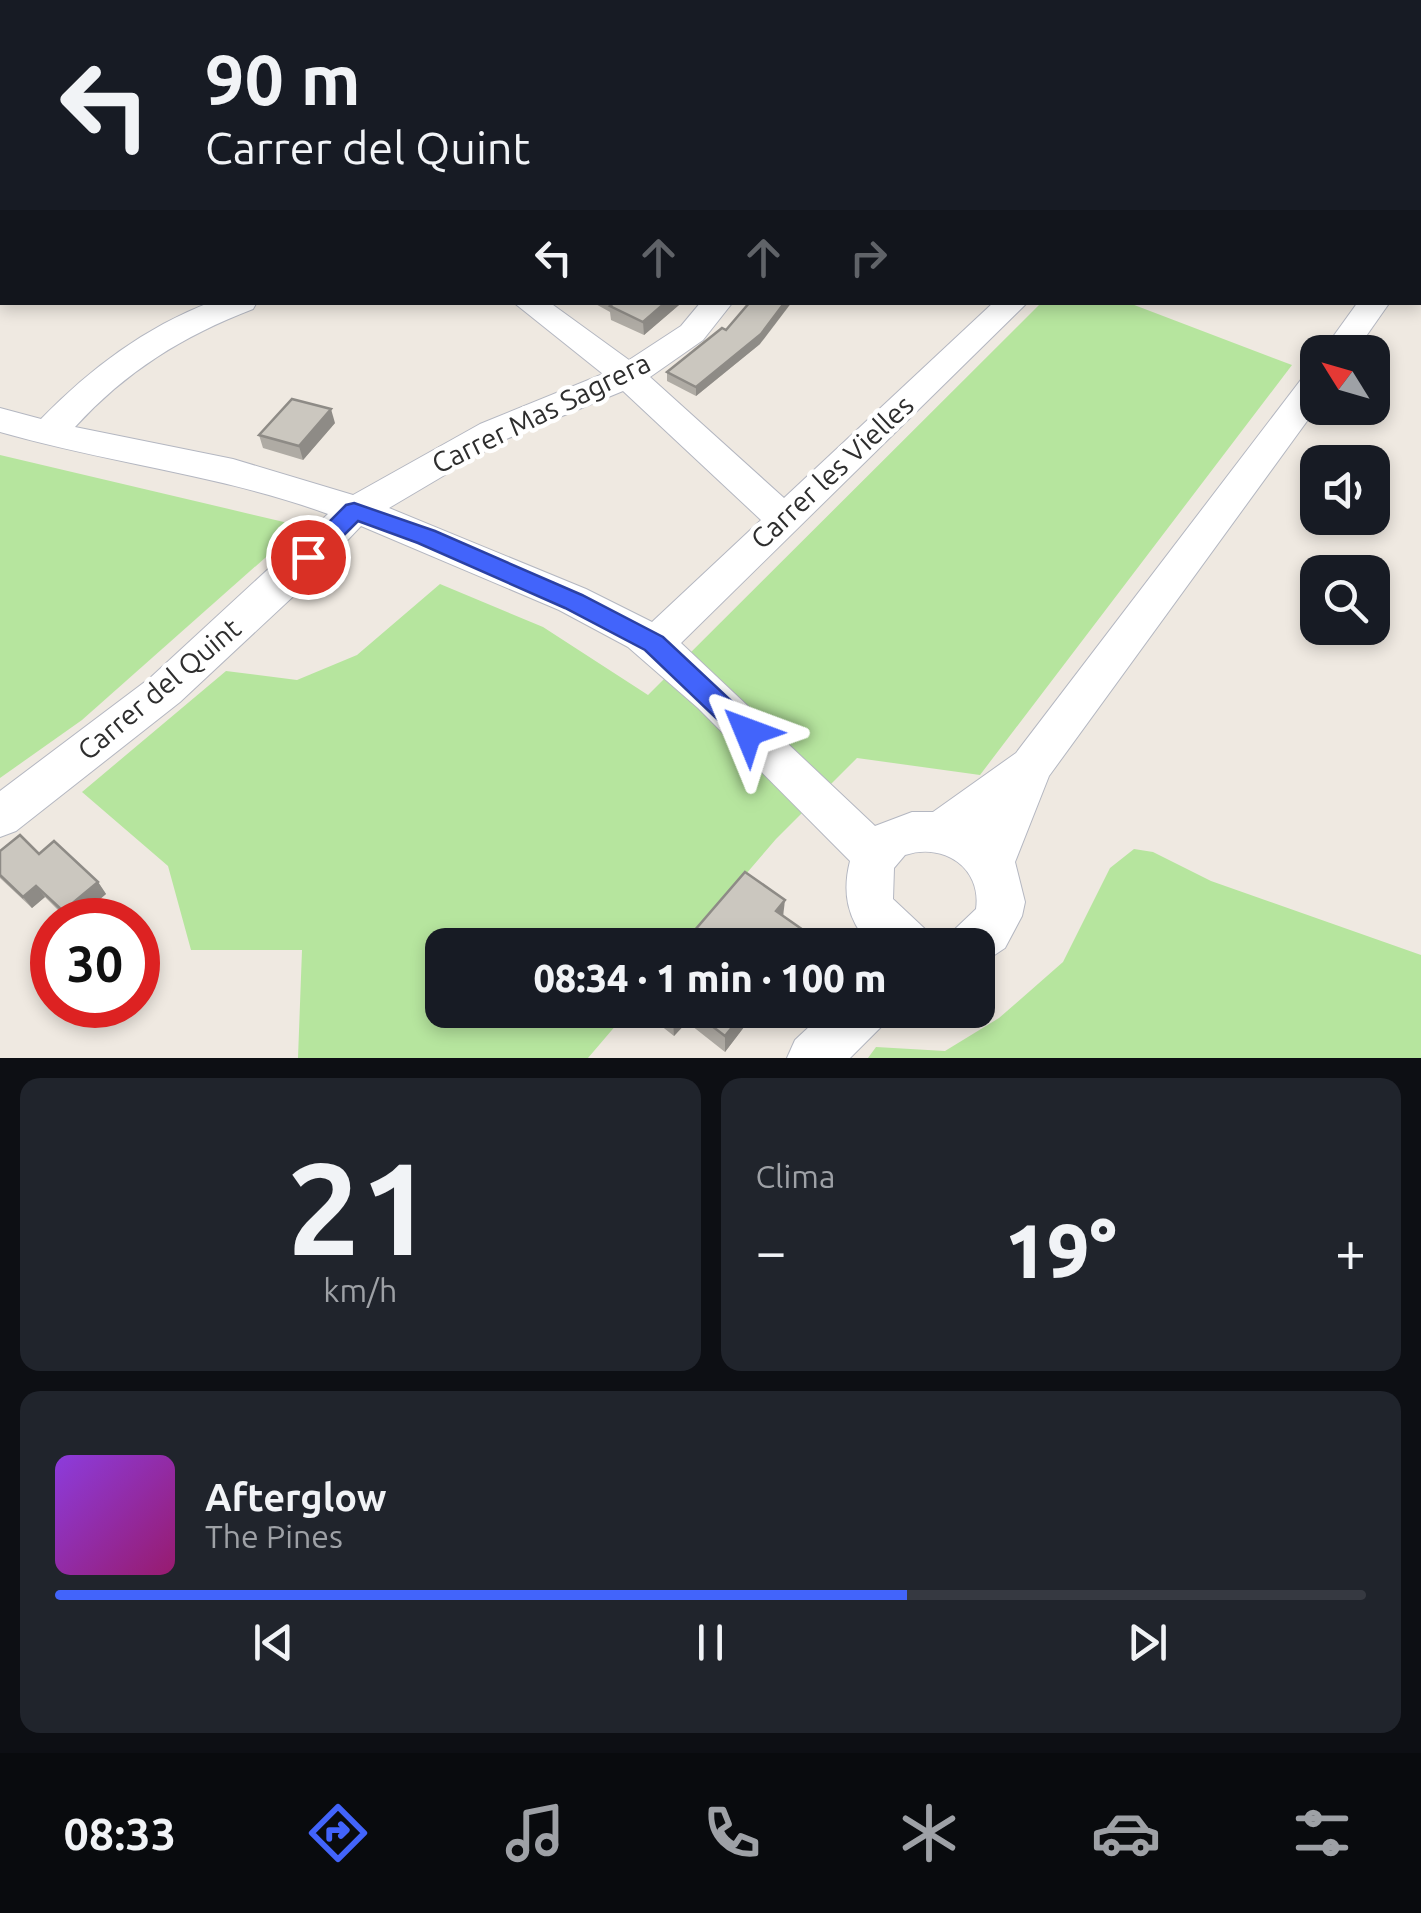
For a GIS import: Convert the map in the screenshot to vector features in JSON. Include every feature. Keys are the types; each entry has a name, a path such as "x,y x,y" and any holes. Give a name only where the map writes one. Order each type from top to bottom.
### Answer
{"street":[{"path":"47,435 99,378 150,342 235,305"},
{"path":"532,305 628,376 782,518"},
{"name":"Carrer Mas Sagrera","path":"354,511 492,432 628,376 692,333 715,305"},
{"name":"Carrer les Vielles","path":"654,644 1010,305"},
{"path":"1351,335 1374,305"},
{"path":"992,864 1031,766 1300,405"},
{"path":"0,420 47,435 265,480 426,537 557,594 654,644 771,754 824,813 876,854"},
{"name":"Carrer del Quint","path":"0,817 165,690 354,511"},
{"path":"942,831 1031,766"},
{"path":"880,928 867,884 876,854 904,834 942,831 970,843 992,864 1001,892 1000,911 992,928"}],"green space":[{"path":"1039,305 1134,305 1292,365 980,775 857,758 776,839 700,928 425,928 425,1028 614,1028 588,1058 298,1058 302,950 191,950 168,866 82,792 226,671 297,680 357,655 440,584 543,627 648,695"},
{"path":"0,455 301,526 82,720 0,778"},
{"path":"1134,849 1153,852 1211,881 1421,955 1421,1058 868,1058 876,1047 945,1051 983,1028 995,1028 995,1020 1063,962 1110,868"}],"building":[{"path":"611,305 663,305 643,322"},
{"path":"747,305 783,305 761,334 696,387 667,372 722,328 726,330"},
{"path":"292,399 331,409 299,446 259,435"},
{"path":"20,835 39,854 54,841 98,882 79,898 49,898 36,886 23,897 0,875 0,851"},
{"path":"745,872 785,900 776,911 800,928 697,928"},
{"path":"715,1028 731,1028 725,1036"}],"route":[{"path":"308,557 354,511 426,537 573,601 654,644 748,732"}]}
